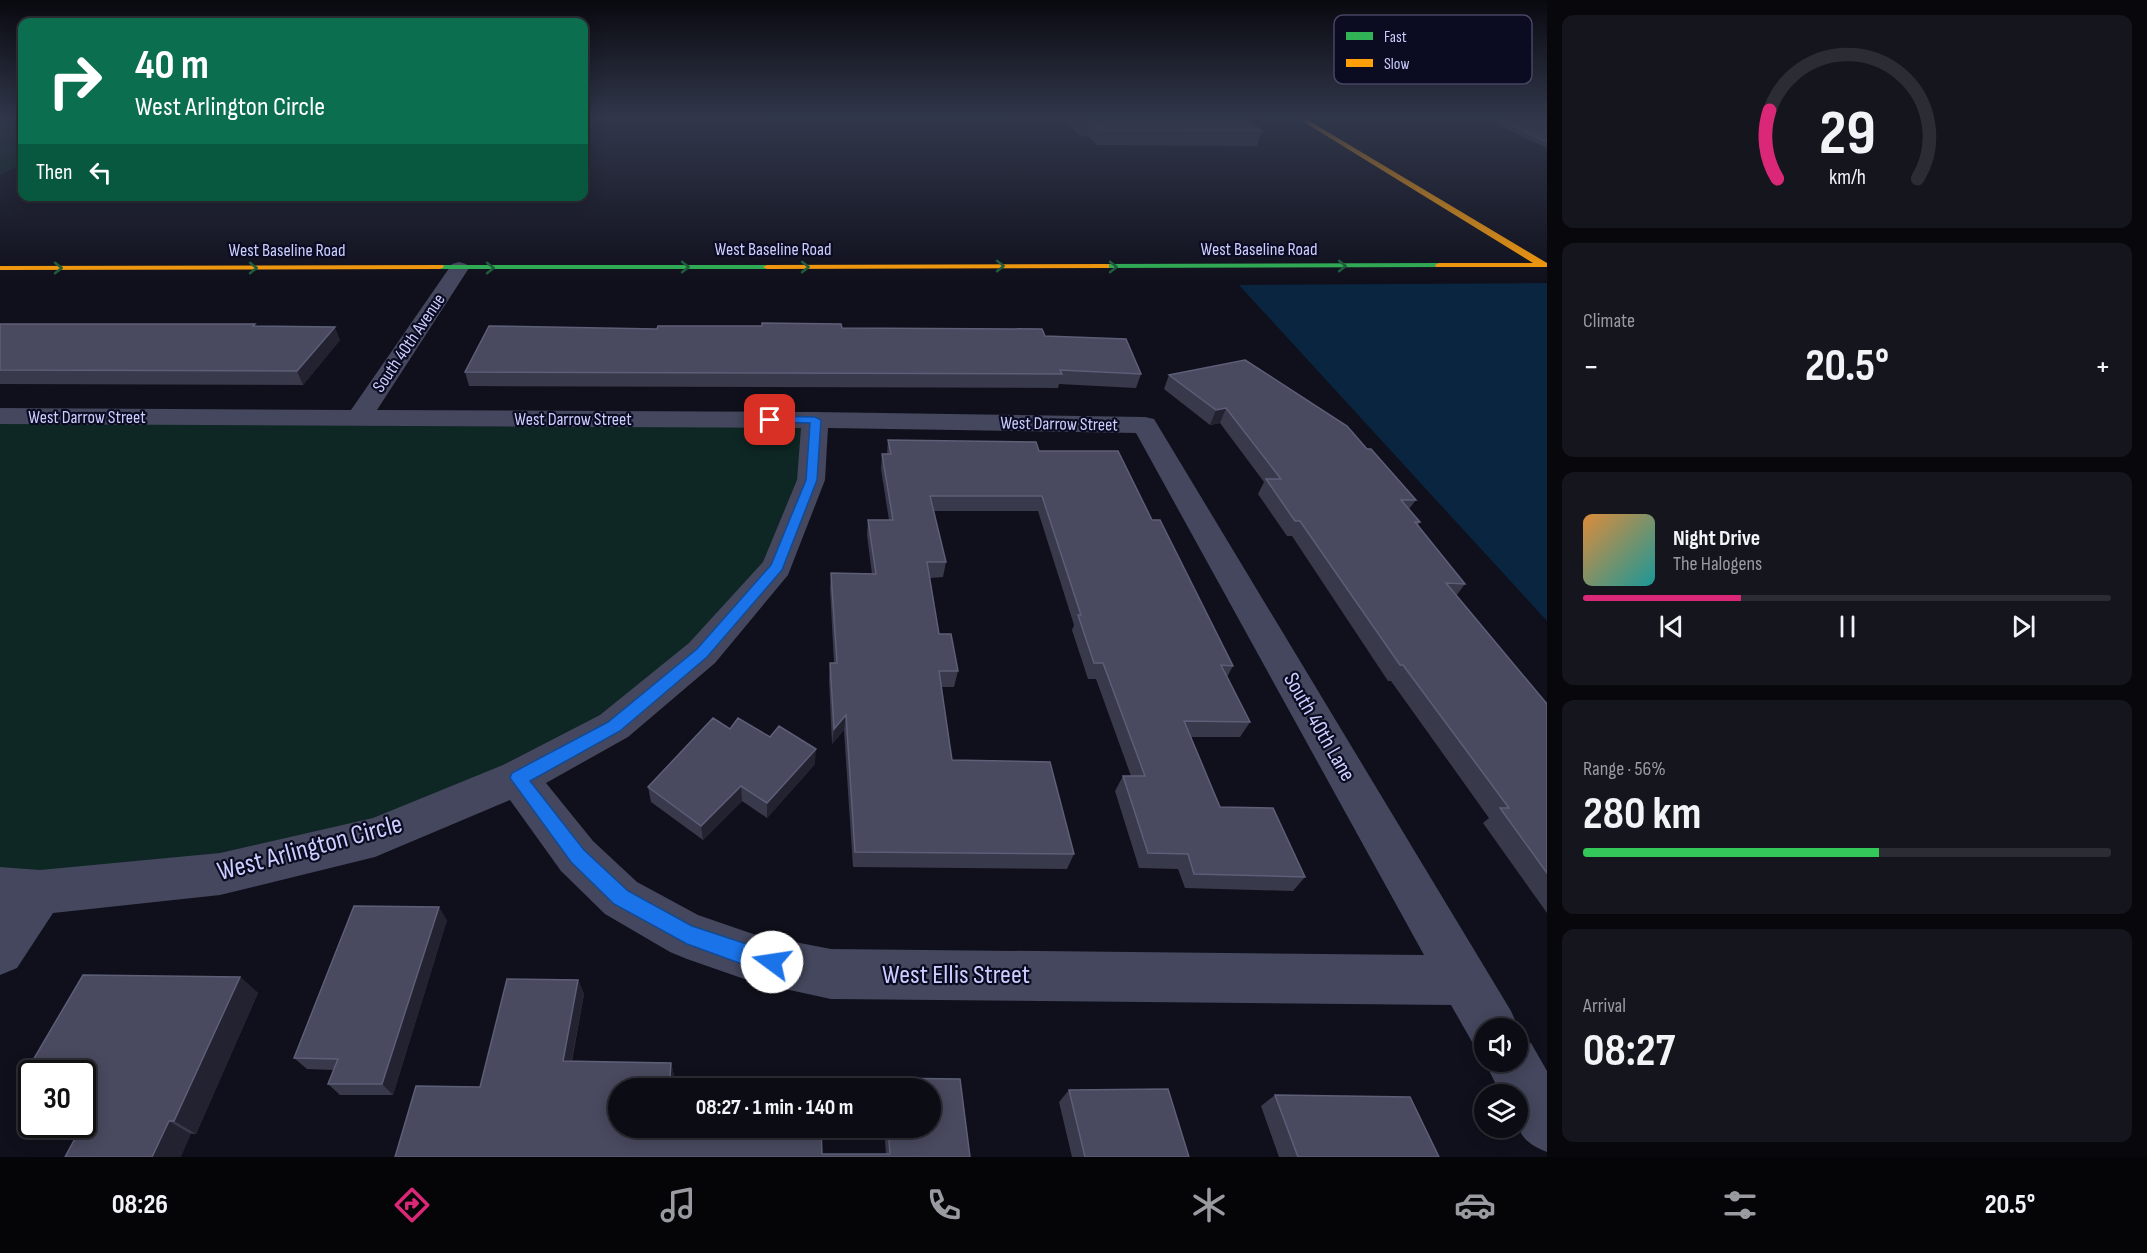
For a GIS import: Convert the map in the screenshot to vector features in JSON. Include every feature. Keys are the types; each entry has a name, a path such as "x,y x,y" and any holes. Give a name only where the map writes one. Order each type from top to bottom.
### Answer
{"main road":[{"path":"1391,173 1545,265"},
{"path":"1485,248 1536,248"},
{"name":"West Baseline Road","path":"0,268 1545,265"}],"street":[{"name":"South 40th Avenue","path":"359,418 459,268"},
{"name":"West Darrow Street","path":"0,416 815,420 1145,425"},
{"name":"West Arlington Circle","path":"20,891 231,872 375,837 518,778 614,726 702,653 777,567 812,480 815,420"},
{"name":"South 40th Lane","path":"1145,425 1487,1018"},
{"name":"West Ellis Street","path":"518,778 577,856 621,898 687,935 753,958 831,974 1465,980"},
{"path":"0,951 20,891"},
{"path":"1518,1072 1547,1125"}],"green space":[{"path":"0,416 815,420 777,567 614,726 375,837 0,889"}],"water":[{"path":"1547,283 1547,621 1239,285"}],"building":[{"path":"762,323 841,324 842,328 1042,329 1045,336 1126,339 1141,374 1060,370 1062,374 465,372 489,326 657,329 658,326 762,326"},
{"path":"0,324 255,324 253,326 335,327 297,371 0,370"},
{"path":"1245,360 1347,426 1367,449 1371,449 1416,500 1401,500 1420,522 1415,522 1465,584 1446,583 1547,704 1547,873 1500,808 1509,808 1403,665 1400,665 1300,521 1295,521 1266,479 1281,479 1226,408 1216,410 1169,375"},
{"path":"888,440 1036,442 1039,451 1118,451 1152,520 1160,520 1233,666 1221,665 1250,722 1184,721 1220,807 1273,808 1305,877 1194,874 1188,854 1148,853 1123,776 1145,776 1103,663 1094,663 1078,615 1081,615 1042,496 930,496 946,562 927,562 939,634 951,634 958,671 939,671 952,760 1050,762 1074,854 855,852 846,715 834,729 830,663 837,663 831,573 876,574 868,520 893,520 882,454 891,454"},
{"path":"713,718 730,729 738,718 770,737 779,726 816,749 767,803 741,786 701,826 648,787"},
{"path":"354,906 439,907 382,1084 328,1084 338,1059 294,1058"},
{"path":"83,975 240,977 174,1121 169,1121 152,1157 65,1157 75,1138 96,1138 96,1060 33,1060"},
{"path":"507,979 578,980 563,1061 671,1063 670,1078 608,1078 608,1138 821,1138 822,1154 890,1154 889,1138 941,1138 941,1079 960,1079 970,1157 395,1157 416,1086 480,1087"},
{"path":"1168,1089 1189,1157 1085,1157 1069,1090"},
{"path":"1275,1095 1410,1097 1439,1157 1298,1157"}],"traffic: fast":[{"path":"1106,266 1439,265"},
{"path":"440,267 767,267"}],"traffic: slow":[{"path":"1391,173 1543,265"},
{"path":"1439,265 1547,265"},
{"path":"767,267 1106,266"},
{"path":"0,268 440,267"}],"route":[{"path":"770,420 815,420 812,480 777,567 702,653 614,726 518,778 577,856 621,898 687,935 753,958 772,962"}]}
